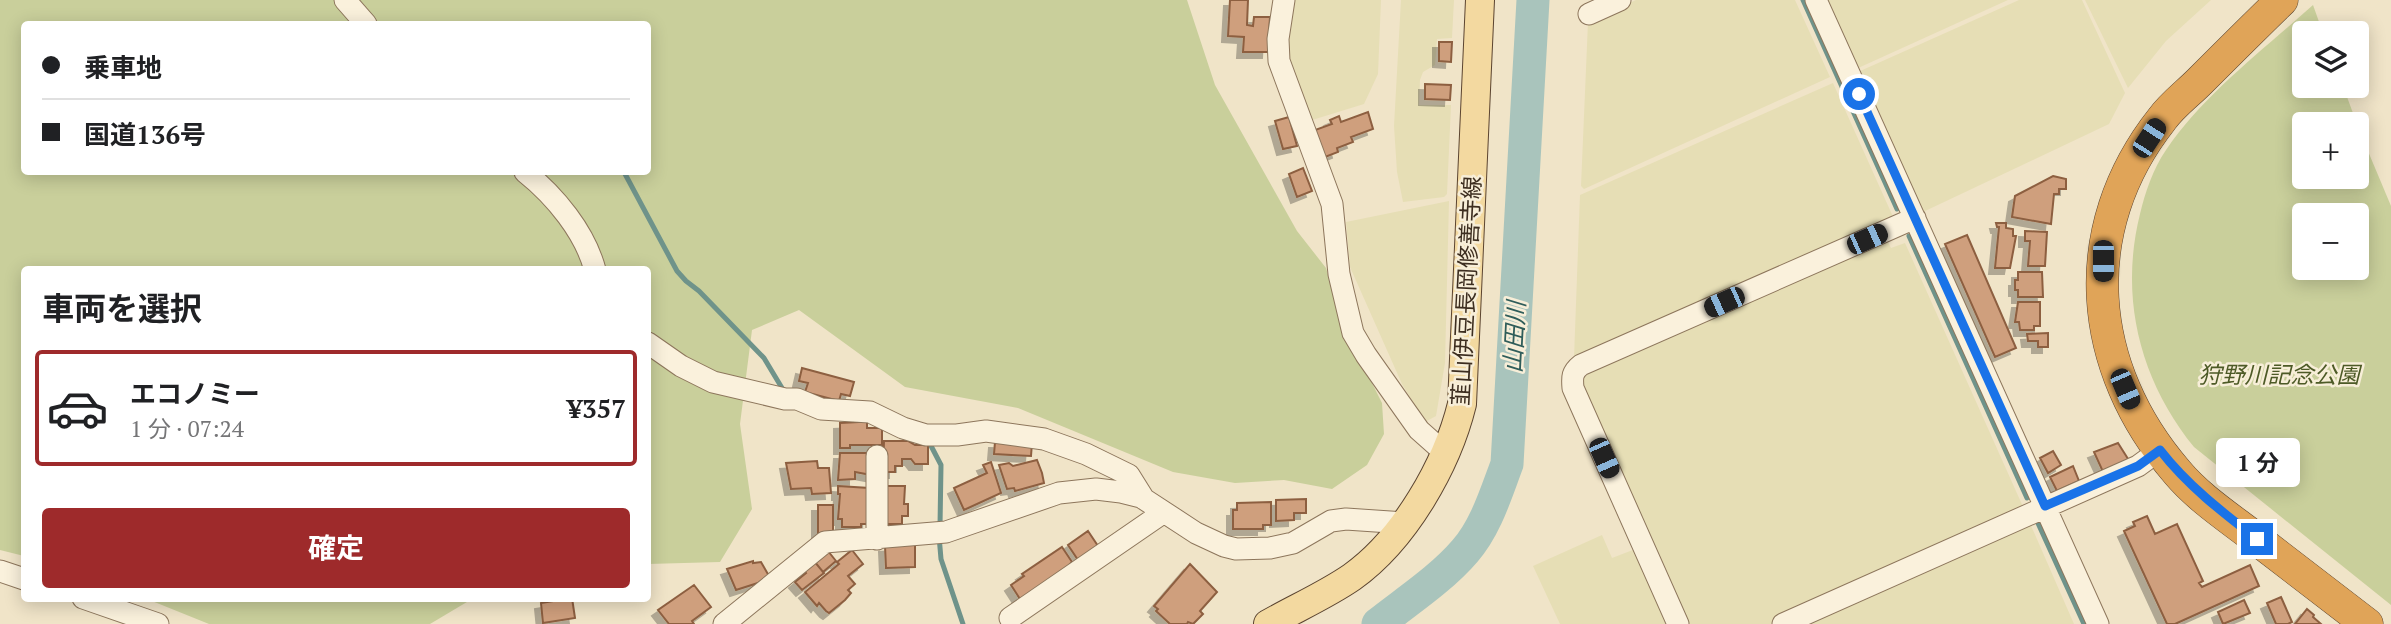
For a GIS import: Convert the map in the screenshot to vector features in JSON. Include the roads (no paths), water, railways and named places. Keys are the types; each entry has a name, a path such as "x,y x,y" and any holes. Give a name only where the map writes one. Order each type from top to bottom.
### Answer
{"highway":[{"path":"2282,0 2162,118 2136,157 2118,191 2108,222 2103,261 2103,307 2115,367 2134,411 2179,474 2213,505 2367,624"}],"main road":[{"name":"韮山伊豆長岡修善寺線","path":"1268,624 1352,576 1381,551 1405,523 1446,454 1456,429 1462,404 1480,0"}],"street":[{"path":"345,0 363,21"},
{"path":"1284,0 1278,38 1279,61 1318,160 1332,204 1339,274 1353,333 1419,430 1446,454"},
{"path":"1589,14 1620,0"},
{"path":"1816,0 2098,624"},
{"path":"528,175 556,203 578,231 594,266"},
{"path":"1678,624 1573,388 1572,377 1575,370 1581,365 1915,218"},
{"path":"651,344 681,366 713,382 821,409 870,412 903,428 926,435 986,431 1044,439 1086,454 1129,475 1144,499"},
{"path":"1783,624 2138,466 2160,450"},
{"path":"877,456 877,539"},
{"path":"724,624 825,542 939,533 1059,493 1096,489 1121,492 1144,499 1196,533 1236,549 1270,548 1293,543 1331,521 1346,519 1405,523"},
{"path":"1010,618 1164,512"},
{"path":"0,571 21,578"},
{"path":"95,602 158,624"}],"waterway":[{"name":"山田川","path":"1378,624 1435,580 1465,551 1485,521 1507,464 1533,0"},
{"path":"1803,0 1897,209"},
{"path":"626,175 677,271 764,358 785,393"},
{"path":"1909,236 2027,498"},
{"path":"929,442 941,465 940,526"},
{"path":"2037,521 2084,624"},
{"path":"939,536 941,559 963,624"}],"park label":[{"name":"狩野川記念公園","path":"2279,374"}]}
